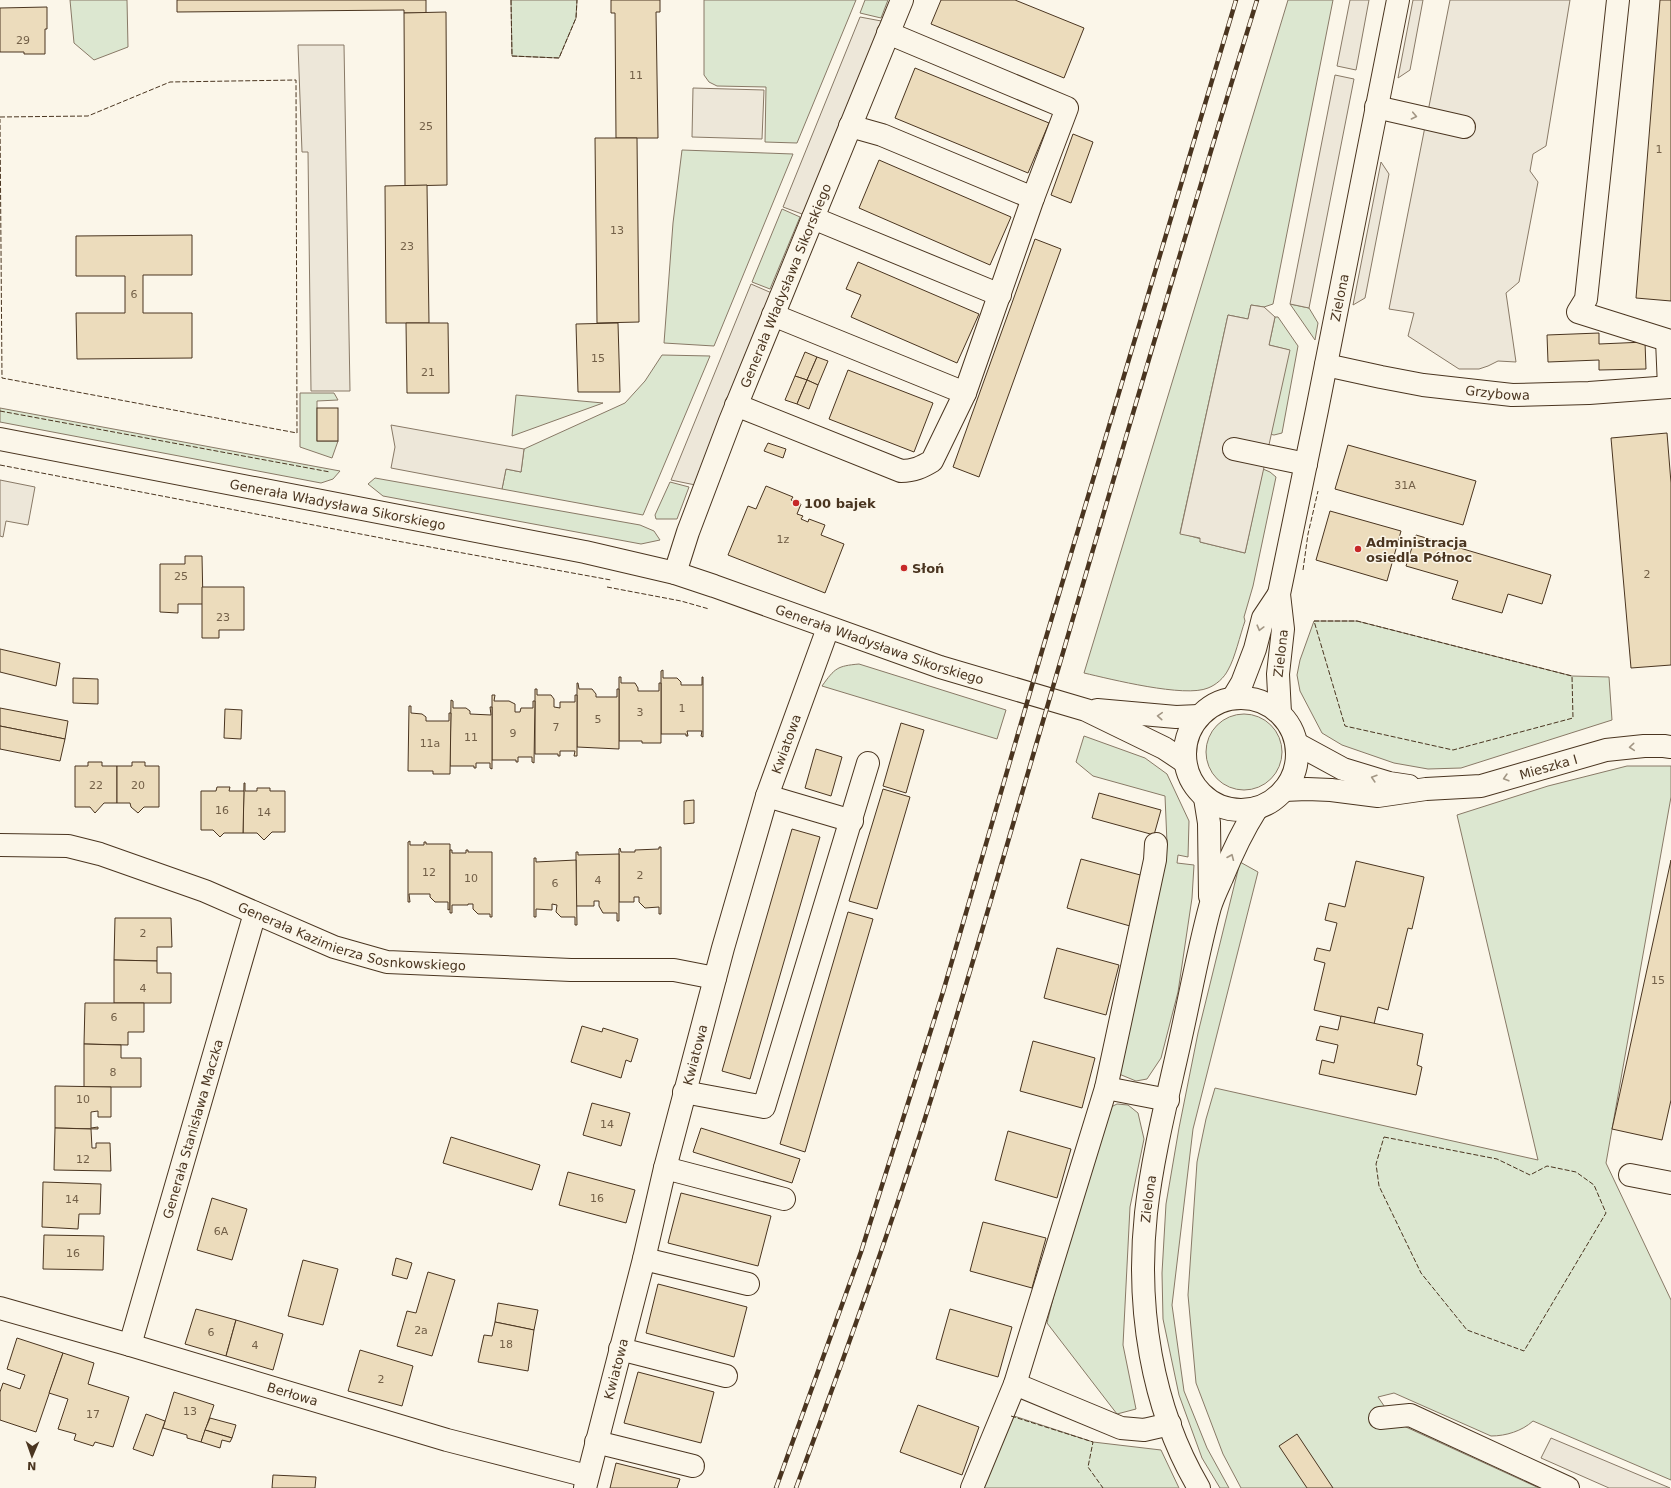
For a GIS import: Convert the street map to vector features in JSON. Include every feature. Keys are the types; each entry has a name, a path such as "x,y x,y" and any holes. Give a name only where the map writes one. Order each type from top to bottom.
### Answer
{"street":[{"name":"Generała Władysława Sikorskiego","path":"675,573 688,532 736,405 902,0"},
{"name":"Zielona","path":"1280,713 1278,674 1283,629 1279,594 1398,0"},
{"path":"1618,0 1586,299 1578,312 1669,341 1670,387"},
{"path":"736,405 901,471 912,471 932,461 965,393 1066,108 888,32"},
{"path":"1376,107 1464,127"},
{"path":"850,126 882,135 1033,198"},
{"path":"813,218 1000,296"},
{"path":"773,315 965,393"},
{"name":"Grzybowa","path":"1326,365 1424,385 1512,396 1589,394 1670,387"},
{"name":"Generała Władysława Sikorskiego","path":"0,439 585,552 675,573 940,667 1086,710 1164,748 1185,762"},
{"path":"1234,449 1306,464"},
{"name":"Zielona","path":"1234,698 1242,683 1255,649 1263,618 1279,594"},
{"name":"Kwiatowa","path":"586,1482 644,1259 684,1092 715,978 767,796 828,628"},
{"path":"1234,698 1254,699 1264,702 1280,713 1291,728 1297,744 1296,768 1289,784 1284,790 1274,799 1257,808 1234,810 1219,806 1205,798 1194,786 1185,762 1188,733 1199,716 1215,704 1234,698"},
{"name":"Generała Władysława Sikorskiego","path":"1086,710 1176,717 1199,716"},
{"name":"Mieszka I","path":"1297,744 1343,769 1389,782 1426,789"},
{"name":"Mieszka I","path":"1284,790 1331,790 1378,796 1426,789 1481,786 1606,750 1651,746 1671,747"},
{"path":"684,1092 764,1107 852,821 868,763"},
{"path":"767,796 852,821"},
{"name":"Zielona","path":"1205,798 1209,823 1210,906"},
{"name":"Zielona","path":"1199,1488 1180,1450 1170,1424 1151,1353 1147,1328 1144,1279 1144,1244 1148,1202 1168,1100 1210,906 1243,830 1257,808"},
{"path":"972,1488 1015,1384 1106,1088 1155,860 1156,844"},
{"name":"Generała Kazimierza Sosnkowskiego","path":"0,845 68,846 100,854 204,891 334,947 387,962 571,970 674,970 715,978"},
{"name":"Generała Stanisława Maczka","path":"130,1345 255,913"},
{"path":"1106,1088 1168,1100"},
{"path":"665,1168 784,1199"},
{"path":"1630,1175 1671,1183"},
{"path":"644,1259 748,1284"},
{"name":"Berłowa","path":"0,1308 130,1345 586,1482"},
{"path":"620,1349 726,1376"},
{"path":"1015,1384 1121,1428 1144,1430 1170,1424"},
{"path":"1380,1418 1410,1415 1568,1488"},
{"path":"596,1442 693,1466"}],"green space":[{"path":"70,0 127,0 128,47 94,60 74,43"},
{"path":"511,0 577,0 576,18 559,58 512,56"},
{"path":"704,0 856,0 797,143 765,142 766,87 717,86 709,82 704,75"},
{"path":"865,0 888,0 881,18 860,13"},
{"path":"1288,0 1333,0 1273,304 1264,307 1251,305 1248,319 1228,315 1180,533 1201,539 1200,542 1245,553 1263,469 1276,477 1253,586 1244,617 1245,621 1231,665 1220,681 1208,688 1183,691 1166,689 1084,673"},
{"path":"682,150 793,154 714,346 664,343 673,223"},
{"path":"782,209 800,217 770,289 752,282"},
{"path":"1290,304 1309,308 1318,323 1315,340"},
{"path":"1275,317 1278,317 1298,346 1282,433 1274,435 1251,430 1289,350 1269,345"},
{"path":"662,355 710,356 643,515 502,489 506,469 521,472 524,449 625,403 645,381"},
{"path":"300,393 334,393 338,400 317,401 317,441 338,441 332,458 300,447"},
{"path":"516,395 603,403 512,436"},
{"path":"0,408 340,471 333,479 321,483 0,422"},
{"path":"375,478 640,525 654,531 660,540 641,544 383,496 368,484"},
{"path":"670,482 689,487 677,519 656,519 655,515"},
{"path":"1314,621 1357,621 1572,676 1609,677 1612,720 1461,768 1428,769 1394,763 1342,745 1322,733 1300,691 1297,675 1300,660"},
{"path":"859,664 1006,710 997,739 822,686 830,675 837,669"},
{"path":"1237,714 1251,714 1265,720 1276,731 1282,745 1282,759 1279,767 1271,779 1265,784 1251,790 1237,790 1223,784 1212,773 1206,759 1206,745 1212,731 1223,720"},
{"path":"1084,736 1145,758 1167,774 1189,821 1188,857 1178,855 1177,863 1194,865 1192,898 1178,992 1161,1058 1147,1079 1136,1081 1119,1074 1121,1051 1167,843 1165,796 1093,776 1076,762"},
{"path":"1627,766 1671,766 1671,797 1606,1163 1671,1300 1671,1480 1533,1421 1524,1428 1514,1432 1491,1436 1394,1393 1378,1397 1395,1422 1539,1488 1241,1488 1223,1454 1196,1383 1188,1295 1197,1162 1206,1119 1215,1088 1538,1160 1457,815 1548,786"},
{"path":"1240,862 1258,872 1193,1129 1172,1305 1184,1391 1207,1448 1229,1488 1220,1488 1202,1458 1179,1395 1163,1319 1162,1273 1166,1204 1179,1128 1198,1033"},
{"path":"1117,1104 1128,1105 1138,1113 1144,1139 1130,1207 1123,1345 1136,1409 1117,1414 1047,1323 1095,1127 1105,1110"},
{"path":"1011,1415 1093,1442 1161,1450 1179,1488 982,1488"}],"shaded area":[{"path":"1350,0 1369,0 1356,70 1337,66"},
{"path":"1413,0 1423,0 1410,70 1398,78"},
{"path":"1450,0 1570,0 1546,146 1533,154 1530,171 1538,182 1519,282 1506,293 1516,362 1498,361 1479,369 1459,369 1408,336 1414,313 1389,309"},
{"path":"860,17 892,23 813,218 783,207"},
{"path":"298,45 344,45 350,391 311,391 308,152 302,152"},
{"path":"1335,75 1354,79 1309,308 1290,304"},
{"path":"693,88 764,90 762,139 692,137"},
{"path":"1381,162 1389,174 1365,298 1353,305"},
{"path":"751,284 781,297 705,487 671,480"},
{"path":"1251,305 1264,307 1275,317 1269,345 1290,350 1245,553 1200,542 1200,538 1180,534 1228,315 1248,319"},
{"path":"391,425 524,449 521,472 506,469 502,489 391,468 395,447"},
{"path":"0,480 35,487 28,525 6,521 3,537 0,536"},
{"path":"1551,1438 1670,1488 1609,1488 1541,1458"}],"building":[{"path":"177,0 426,0 426,13 404,13 404,10 177,12"},
{"path":"611,0 660,0 660,12 656,12 658,138 616,138 615,13 611,13"},
{"path":"941,0 1015,0 1084,28 1064,78 931,24"},
{"path":"1660,0 1671,0 1671,301 1636,298"},
{"path":"47,7 45,54 0,52 0,8"},
{"path":"446,12 447,185 405,186 404,13"},
{"path":"915,68 1049,123 1028,173 895,118"},
{"path":"1073,134 1093,142 1071,203 1051,195"},
{"path":"595,138 637,138 639,322 597,323"},
{"path":"879,160 1011,217 990,265 859,208"},
{"path":"427,185 429,323 386,323 385,186"},
{"path":"192,235 192,275 143,275 143,313 192,313 192,358 77,359 76,313 125,313 125,276 76,276 76,236"},
{"path":"1035,239 1061,249 979,477 953,467"},
{"path":"858,262 979,314 957,363 851,317 861,295 846,289"},
{"path":"406,323 448,323 449,393 407,393"},
{"path":"618,323 620,392 578,392 576,324"},
{"path":"1599,333 1599,344 1645,342 1646,369 1599,370 1599,360 1548,362 1547,335"},
{"path":"805,352 817,357 807,380 795,376"},
{"path":"817,357 828,361 818,385 807,380"},
{"path":"848,370 933,403 914,452 829,419"},
{"path":"795,376 807,380 797,404 785,400"},
{"path":"807,380 818,385 809,409 797,404"},
{"path":"317,408 338,408 338,441 317,441"},
{"path":"1667,433 1671,483 1671,665 1631,668 1611,438"},
{"path":"768,443 786,449 783,458 764,451"},
{"path":"1348,445 1476,481 1463,525 1335,489"},
{"path":"766,486 793,497 791,500 801,504 797,514 803,516 801,519 808,522 809,519 825,525 821,535 844,544 825,593 728,555 748,506 756,509"},
{"name":"Administracja osiedla Północ","path":"1330,511 1401,531 1387,581 1316,560"},
{"path":"1416,535 1551,575 1542,604 1508,594 1502,613 1452,599 1458,581 1406,566"},
{"path":"185,556 202,556 203,604 178,604 178,613 160,612 160,564 185,564"},
{"path":"202,587 244,587 244,630 219,630 219,638 202,638"},
{"path":"0,649 60,663 56,686 0,672"},
{"path":"663,670 663,678 677,678 681,682 681,685 702,685 703,677 703,737 701,736 702,731 687,731 688,736 686,736 686,734 661,734 661,671"},
{"path":"619,677 621,677 621,683 635,683 638,691 659,691 659,683 661,683 661,743 619,741"},
{"path":"73,678 98,679 98,704 73,703"},
{"path":"577,683 579,689 592,689 596,694 596,697 617,697 617,689 619,689 619,749 577,747"},
{"path":"535,689 537,689 537,695 551,695 554,699 554,707 560,708 560,702 575,702 575,695 577,695 577,756 574,756 575,751 560,751 560,756 558,756 558,754 535,754"},
{"path":"492,695 495,695 494,701 509,701 515,704 515,712 520,712 521,708 533,708 533,701 535,701 534,763 532,762 532,757 518,757 518,762 516,762 516,760 492,760"},
{"path":"451,700 453,701 453,708 466,708 470,711 470,714 491,715 490,707 492,707 492,769 490,768 490,763 476,763 476,768 474,768 474,766 450,766"},
{"path":"409,706 411,706 411,713 422,714 426,717 426,721 449,721 449,713 451,713 450,774 433,774 433,771 408,771"},
{"path":"0,708 68,721 65,739 0,726"},
{"path":"225,709 242,710 241,739 224,738"},
{"path":"901,723 924,730 906,793 883,786"},
{"path":"0,726 65,739 60,761 0,749"},
{"path":"816,749 842,757 831,796 805,788"},
{"path":"88,762 102,762 102,766 117,766 117,803 104,803 95,813 90,807 75,807 75,766 88,766"},
{"path":"132,762 145,762 145,766 159,766 159,807 144,807 138,813 131,807 130,803 117,803 117,766 132,766"},
{"path":"244,783 245,791 257,791 257,788 270,788 270,791 285,791 285,832 272,832 264,840 257,833 243,833"},
{"path":"217,787 230,787 229,791 244,791 243,833 224,833 220,837 213,830 201,830 201,791 216,791"},
{"path":"883,789 910,797 877,909 849,901"},
{"path":"1099,793 1161,810 1154,835 1092,818"},
{"path":"694,800 694,823 684,824 684,801"},
{"path":"792,829 820,837 750,1079 722,1071"},
{"path":"410,841 410,845 424,845 424,842 426,842 426,844 450,844 450,909 448,910 448,902 435,902 430,897 430,894 409,894 410,902 408,902 408,842"},
{"path":"659,847 661,847 661,914 659,914 659,907 645,908 639,902 639,897 634,897 634,902 619,902 619,849 620,848 621,852 635,852 635,850 659,849"},
{"path":"450,850 452,850 452,853 466,853 466,850 468,850 468,852 492,852 492,917 490,917 490,914 478,914 473,909 473,904 452,905 452,913 450,913"},
{"path":"576,852 578,852 578,855 619,854 619,921 617,921 617,913 603,913 599,906 599,901 594,901 594,906 576,906"},
{"path":"534,858 536,858 536,862 576,860 577,925 575,925 575,917 561,917 556,912 557,905 552,904 552,910 536,909 536,917 534,917"},
{"path":"1081,859 1144,876 1130,926 1067,908"},
{"path":"1671,860 1671,1100 1662,1140 1612,1129"},
{"path":"1356,861 1424,877 1412,929 1408,928 1388,1010 1378,1007 1374,1024 1314,1010 1325,963 1314,960 1317,948 1330,951 1337,923 1325,920 1329,903 1345,907"},
{"path":"848,912 873,919 805,1152 780,1144"},
{"path":"115,918 171,918 172,947 157,947 157,961 114,960"},
{"path":"1057,948 1119,965 1106,1015 1044,998"},
{"path":"114,960 157,961 157,973 171,973 171,1003 114,1003"},
{"path":"85,1003 144,1003 144,1032 128,1032 128,1045 84,1044"},
{"path":"1341,1016 1423,1034 1417,1065 1422,1067 1416,1095 1319,1074 1322,1060 1334,1063 1338,1045 1316,1040 1320,1026 1338,1030"},
{"path":"582,1026 602,1032 603,1028 638,1039 631,1062 626,1060 621,1078 571,1062"},
{"path":"1033,1041 1095,1058 1082,1108 1020,1091"},
{"path":"84,1044 121,1045 121,1058 141,1058 141,1087 84,1087"},
{"path":"55,1086 111,1087 111,1117 98,1117 98,1111 91,1112 91,1128 98,1127 98,1129 55,1128"},
{"path":"592,1103 630,1113 621,1146 583,1135"},
{"path":"55,1128 91,1129 92,1148 96,1148 96,1143 110,1143 111,1171 54,1170"},
{"path":"701,1128 800,1159 792,1183 693,1152"},
{"path":"1008,1131 1071,1149 1057,1198 995,1180"},
{"path":"451,1137 540,1165 532,1190 443,1163"},
{"path":"568,1172 635,1190 626,1223 559,1205"},
{"path":"43,1182 101,1184 100,1214 79,1214 78,1229 42,1227"},
{"path":"681,1193 771,1216 758,1266 668,1243"},
{"path":"212,1198 247,1209 232,1260 197,1250"},
{"path":"983,1222 1046,1238 1032,1288 970,1271"},
{"path":"44,1235 104,1236 103,1270 43,1269"},
{"path":"396,1258 412,1263 407,1279 392,1275"},
{"path":"303,1260 338,1269 323,1325 288,1316"},
{"path":"428,1272 455,1280 432,1356 397,1346 407,1311 416,1313"},
{"path":"658,1284 747,1307 734,1357 646,1333"},
{"path":"498,1303 538,1310 534,1330 495,1322"},
{"path":"196,1309 236,1320 226,1356 185,1344"},
{"path":"950,1309 1012,1327 998,1377 936,1359"},
{"path":"236,1320 283,1334 273,1370 226,1356"},
{"path":"495,1322 534,1330 528,1371 478,1362 484,1335 492,1336"},
{"path":"17,1338 63,1353 36,1432 0,1420 0,1392 3,1383 20,1389 25,1375 7,1369"},
{"path":"360,1350 413,1366 402,1406 348,1391"},
{"path":"63,1353 94,1363 88,1384 129,1397 113,1447 95,1442 93,1446 74,1440 76,1434 58,1429 68,1399 49,1393"},
{"path":"638,1372 714,1392 701,1443 624,1423"},
{"path":"174,1392 214,1405 201,1442 187,1438 187,1435 163,1428"},
{"path":"918,1405 979,1427 962,1475 900,1452"},
{"path":"146,1414 165,1421 153,1456 133,1449"},
{"path":"210,1418 236,1425 232,1438 205,1430"},
{"path":"205,1430 232,1438 230,1442 222,1440 220,1448 201,1442"},
{"path":"1297,1434 1333,1488 1307,1488 1279,1446"},
{"path":"616,1463 680,1479 677,1488 610,1488"},
{"path":"273,1475 316,1477 315,1488 272,1488"}],"railway":[{"path":"776,1488 861,1252 943,992 1042,651 1236,0"},
{"path":"796,1488 878,1260 943,1062 1174,273 1257,0"}],"fence":[{"path":"511,0 512,56 559,58 576,18 577,0"},
{"path":"0,117 88,116 170,82 296,80 297,433 2,378 0,119"},
{"path":"0,411 330,472"},
{"path":"0,465 397,541 611,580"},
{"path":"1303,570 1308,534 1318,491"},
{"path":"607,587 681,601 709,609"},
{"path":"1314,621 1357,621 1572,676 1573,718 1453,750 1345,726 1314,621"},
{"path":"1384,1137 1497,1159 1530,1175 1547,1166 1576,1172 1594,1185 1606,1213 1524,1351 1467,1330 1421,1273 1379,1186 1376,1164 1384,1137"},
{"path":"1011,1416 1093,1442 1088,1467 1103,1488"}],"place":[{"name":"100 bajek","path":"796,503"},
{"name":"Administracja osiedla Północ","path":"1358,549"},
{"name":"Słoń","path":"904,568"}]}
